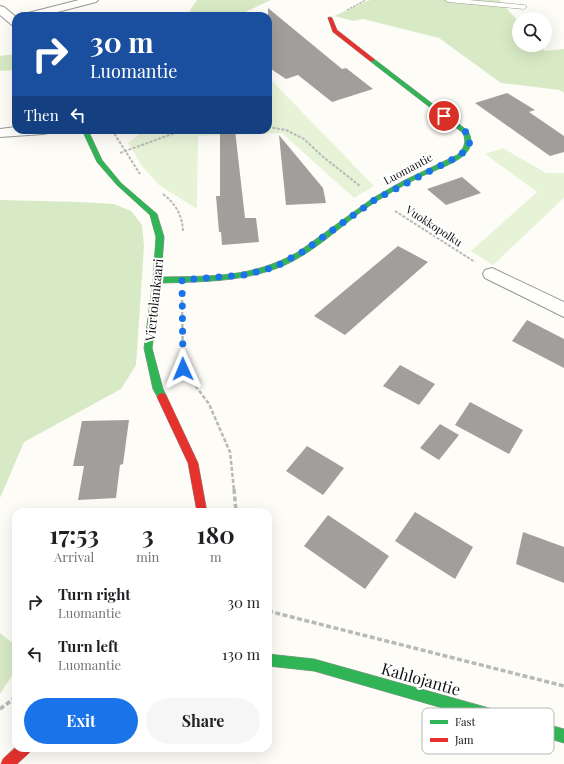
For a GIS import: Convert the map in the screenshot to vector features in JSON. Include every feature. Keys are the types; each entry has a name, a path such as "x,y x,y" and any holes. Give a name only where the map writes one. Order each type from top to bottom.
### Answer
{"street":[{"path":"44,12 92,0"},
{"path":"0,9 12,18"},
{"name":"Luomantie","path":"157,280 182,280 245,275 275,267 302,252 376,199 459,156 468,148 470,141 466,132 335,31 330,18"},
{"path":"0,133 12,132"},
{"name":"Viertolankaari","path":"87,134 98,161 119,184 153,214 160,236 157,280 148,348 158,389 193,462 201,508"},
{"path":"492,274 564,310"},
{"name":"Kahlojantie","path":"272,660 314,665 465,708"},
{"name":"Kahlojantie","path":"554,733 564,736"},
{"path":"8,764 20,752"}],"lane":[{"path":"448,0 524,8"}],"path":[{"name":"Vuokkopolku","path":"272,128 286,130 304,139 322,156 376,199 492,274"},
{"path":"114,134 141,175"},
{"path":"98,161 172,134"},
{"path":"162,193 173,201 183,218 183,234"},
{"path":"182,280 183,369 209,404 230,452 236,508"},
{"path":"272,612 564,686"},
{"path":"0,709 12,700"}],"green space":[{"path":"197,0 271,0 246,12 189,12"},
{"path":"370,0 499,0 512,14 512,52 552,52 552,50 564,49 564,93 560,90 501,83 439,38 363,19 354,21 334,16"},
{"path":"12,54 12,70 0,71 0,56"},
{"path":"272,81 374,186 354,198 282,133 272,133"},
{"path":"139,134 254,134 198,136 197,209 159,185 142,166 128,143"},
{"path":"503,148 546,173 564,173 564,198 493,265 471,251 537,192 485,154"},
{"path":"0,200 114,204 131,211 142,225 144,246 136,365 121,389 24,442 0,498"},
{"path":"0,633 12,643 12,676 0,694"}],"building":[{"path":"268,8 342,69 346,68 373,89 332,102 298,75 286,79 272,70 272,12 268,12"},
{"path":"507,93 535,110 529,112 564,136 564,152 550,156 475,103"},
{"path":"220,134 235,134 245,218 256,218 259,242 222,245 221,232 219,232 216,196 220,196"},
{"path":"279,135 323,188 326,203 286,205"},
{"path":"462,177 481,193 446,205 427,189"},
{"path":"398,246 428,262 345,335 314,316"},
{"path":"527,320 564,339 564,368 512,341"},
{"path":"400,365 435,384 419,405 383,386"},
{"path":"470,402 523,430 509,454 455,425"},
{"path":"129,420 123,464 120,465 116,498 78,500 84,466 73,466 82,421"},
{"path":"440,424 459,435 439,460 420,448"},
{"path":"307,446 344,468 323,495 286,471"},
{"path":"415,512 473,547 455,579 395,541"},
{"path":"328,515 389,556 365,589 304,546"},
{"path":"523,532 564,547 564,583 516,564"}],"traffic: fast":[{"path":"157,280 231,277 260,272 274,267 300,254 375,199 459,156 462,153 468,146 466,132 372,60"},
{"path":"87,134 99,161 119,184 153,214 160,237 157,280 148,348 158,389 162,397"},
{"path":"272,660 314,665 465,708"},
{"path":"554,733 564,736"}],"traffic: jam":[{"path":"330,18 335,31 372,60"},
{"path":"162,397 193,463 201,508"},
{"path":"8,764 20,752"}],"route":[{"path":"183,369 182,280 245,275 275,267 302,252 376,199 459,156 468,148 470,141 466,132 444,116"}]}
